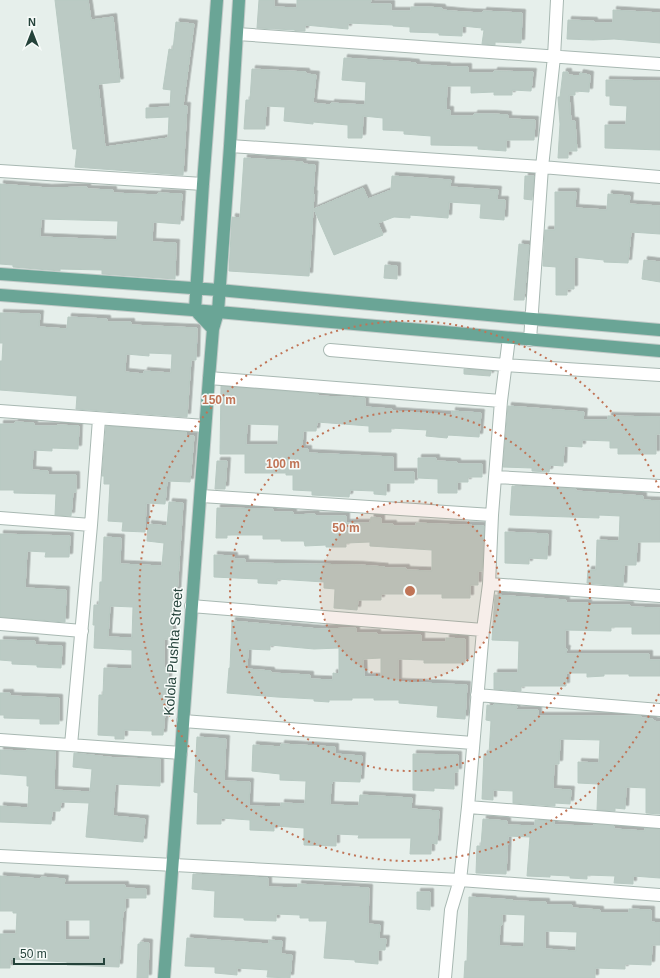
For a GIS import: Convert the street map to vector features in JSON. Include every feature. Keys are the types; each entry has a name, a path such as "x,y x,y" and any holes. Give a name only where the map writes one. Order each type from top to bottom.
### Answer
{"main road":[{"path":"213,329 196,310 203,184 217,0"},
{"name":"Kolola Pushta Street","path":"164,978 205,426 213,329 218,312 239,0"},
{"path":"0,274 197,288 660,330"},
{"path":"0,295 196,310 530,340 660,350"}],"street":[{"path":"530,340 542,166 554,57 557,0"},
{"path":"237,34 660,64"},
{"path":"230,146 542,166 660,177"},
{"path":"0,171 203,184"},
{"path":"444,978 451,910 460,880 468,807 482,630 489,584 492,515 501,401 509,338"},
{"path":"330,350 506,365 660,375"},
{"path":"209,378 501,401"},
{"path":"0,411 205,426"},
{"path":"71,745 91,525 98,419"},
{"path":"496,477 660,486"},
{"path":"201,496 492,515"},
{"path":"0,518 91,525"},
{"path":"489,584 660,596"},
{"path":"191,606 482,630"},
{"path":"0,624 82,631"},
{"path":"477,695 660,710"},
{"path":"183,721 473,743"},
{"path":"0,740 181,753"},
{"path":"468,807 660,822"},
{"path":"0,856 460,880 660,895"}],"building":[{"path":"55,0 88,0 91,20 113,17 120,82 98,84 105,147 168,138 169,117 146,118 146,108 170,107 171,90 163,89 169,49 173,50 176,22 194,24 183,106 187,106 183,175 75,167 77,149 73,149"},
{"path":"259,0 274,0 274,7 297,8 297,0 371,0 370,4 391,4 391,11 411,11 411,7 427,7 463,12 483,13 483,11 522,13 521,43 495,42 495,45 482,44 484,30 481,30 482,28 462,26 462,36 439,35 439,33 410,32 410,27 393,25 348,23 348,29 305,25 305,31 257,28"},
{"path":"613,10 660,13 660,43 614,39 567,39 568,20 594,21 594,23 613,23"},
{"path":"344,58 407,62 416,63 416,65 468,67 468,73 494,73 494,71 533,72 531,91 512,90 512,95 494,95 494,92 471,93 471,86 447,86 446,110 450,110 450,116 493,114 508,115 508,119 535,120 534,140 506,140 506,151 478,149 478,146 431,145 431,136 404,134 404,131 383,130 383,118 363,116 362,138 348,138 348,125 284,121 285,107 266,106 265,129 244,129 246,100 250,100 252,69 306,72 306,74 316,75 313,103 331,105 331,103 365,105 366,82 342,80"},
{"path":"563,72 568,72 568,75 579,76 580,73 590,75 589,92 575,91 575,95 569,95 571,121 575,121 577,151 568,151 568,158 558,158 560,124 558,97 560,97"},
{"path":"606,80 660,81 660,150 605,148 605,125 626,125 627,106 610,105 610,96 606,96"},
{"path":"244,158 303,162 302,164 315,165 309,276 229,271 232,217 240,218"},
{"path":"392,176 451,180 450,187 498,190 497,200 505,200 504,220 480,218 481,204 449,202 448,218 410,215 410,218 394,217 378,223 383,235 334,255 314,209 363,188 368,199 391,190"},
{"path":"525,176 534,176 532,200 524,199"},
{"path":"0,184 48,188 87,187 87,189 113,190 113,193 158,195 158,193 182,194 180,224 153,222 152,242 176,243 175,279 102,274 102,270 60,269 60,271 13,267 13,265 0,264","holes":["41,219 118,221 117,240 40,237"]},
{"path":"555,192 576,192 575,208 607,210 608,194 630,196 629,204 660,206 660,234 631,232 628,263 604,262 604,260 574,257 574,289 567,289 567,295 556,295 556,267 543,266 545,230 555,230"},
{"path":"519,244 529,245 524,300 514,300"},
{"path":"644,260 660,262 660,282 642,279"},
{"path":"385,265 397,266 397,279 384,278"},
{"path":"0,313 40,314 39,327 67,329 68,317 107,319 107,322 131,322 131,325 197,328 196,360 191,360 187,417 76,409 77,396 0,390 0,361 2,361 3,343 0,343","holes":["149,353 172,354 171,373 144,371 144,374 125,372 126,354 149,356"]},
{"path":"464,369 491,371 490,376 464,374"},
{"path":"221,386 318,394 318,396 365,398 365,407 392,409 392,411 452,415 452,411 481,413 479,437 448,435 447,438 426,436 427,430 391,428 391,432 369,432 369,426 317,422 316,431 303,431 302,449 308,449 308,453 393,457 393,472 414,472 414,483 386,483 386,495 374,494 374,491 350,490 349,497 312,495 312,491 293,490 293,475 286,475 286,473 245,473 245,454 220,454","holes":["247,424 279,425 278,445 246,445"]},
{"path":"508,406 584,412 583,420 608,420 608,416 660,417 660,434 656,434 656,454 618,454 618,448 610,448 610,441 582,440 582,447 564,446 563,466 550,465 549,472 532,471 532,468 503,467"},
{"path":"15,422 34,423 34,426 79,426 78,449 52,448 52,451 33,450 32,470 48,471 48,475 76,475 76,492 73,492 71,516 55,515 56,494 14,493 14,490 0,490 0,424 15,424"},
{"path":"106,426 186,432 186,436 194,436 190,482 167,481 165,504 146,503 145,532 122,531 123,522 108,521 110,484 104,484 104,476 102,476"},
{"path":"418,458 436,458 436,461 457,462 457,464 482,464 482,477 468,477 468,482 457,482 457,493 438,493 438,479 418,478"},
{"path":"217,461 227,461 225,489 215,489"},
{"path":"512,486 576,489 576,491 643,496 643,500 660,501 660,542 637,542 636,565 624,565 623,586 587,583 588,570 596,570 597,540 619,541 620,516 599,515 599,518 510,515"},
{"path":"169,502 183,503 176,610 173,609 172,639 164,639 164,668 169,668 163,735 152,735 152,731 124,730 124,739 115,739 115,736 98,735 99,695 103,695 104,668 132,669 132,650 94,648 94,605 99,605 100,582 102,582 104,537 121,538 120,564 162,566 164,543 147,541 148,524 167,526","holes":["110,606 133,607 132,638 108,637"]},
{"path":"217,508 273,509 273,512 293,512 293,515 315,514 316,516 346,516 346,523 370,523 371,517 381,518 381,524 393,524 393,526 416,526 416,523 484,526 482,571 478,571 478,585 470,585 470,598 442,598 442,594 381,594 381,600 358,600 357,610 334,608 335,589 324,588 324,582 277,579 277,584 258,583 258,579 214,577 214,555 234,556 234,559 245,559 245,563 360,565 432,571 432,550 370,546 370,542 346,543 346,547 326,547 326,545 305,546 304,541 263,539 263,535 227,535 227,538 216,538"},
{"path":"505,532 548,534 547,559 529,558 529,564 505,563"},
{"path":"0,534 70,536 69,557 45,557 46,552 27,551 25,588 66,590 65,622 0,617"},
{"path":"495,595 566,600 566,603 588,603 588,605 630,605 630,607 660,608 660,634 632,634 632,627 611,627 611,631 565,630 565,649 567,649 566,654 649,654 649,660 660,660 660,676 604,674 604,676 587,677 587,673 566,673 566,686 521,686 521,691 494,689 494,673 518,673 519,641 492,640"},
{"path":"232,621 319,629 356,628 356,633 377,633 377,635 421,635 421,642 446,642 446,638 465,639 465,663 424,663 424,660 398,659 398,682 467,685 465,719 437,717 438,706 399,703 399,700 352,698 352,700 329,700 329,702 314,701 314,699 227,693 230,668","holes":["270,645 314,649 339,648 339,674 333,673 333,680 310,679 310,675 271,673 271,671 247,669 248,649 270,650","381,658 381,677 364,677 363,659"]},
{"path":"0,640 35,641 35,645 62,646 61,668 12,664 12,661 0,660"},
{"path":"0,693 10,693 10,696 59,698 59,724 40,724 40,719 4,718 4,715 0,715"},
{"path":"494,704 517,706 516,710 538,710 538,716 641,716 641,718 653,719 653,721 660,722 660,814 646,813 646,788 626,787 625,809 615,808 615,811 597,810 598,784 578,783 578,762 599,763 600,740 560,739 559,764 554,764 553,789 571,790 570,804 555,803 555,806 513,803 513,791 493,790 493,800 482,799 484,754 489,754 491,721 486,720 487,705 494,706"},
{"path":"197,737 226,739 224,781 250,782 249,806 281,807 281,803 305,804 306,781 280,780 280,774 252,771 253,745 281,747 281,744 335,747 335,754 362,756 360,782 332,781 330,805 359,806 360,795 412,798 411,809 439,811 437,844 431,843 431,854 410,854 411,838 358,838 359,835 336,834 336,846 304,845 304,828 274,826 274,831 250,830 250,820 221,818 221,824 197,824 198,793 194,792"},
{"path":"27,749 55,751 54,790 90,792 92,769 73,767 74,753 116,758 160,759 160,786 115,784 113,816 145,819 143,842 86,837 89,803 61,802 60,811 52,811 51,824 0,822 0,806 28,808 29,786 27,786 27,776 0,774 0,750 27,751"},
{"path":"413,754 458,755 458,772 454,772 454,789 434,788 434,791 413,790"},
{"path":"483,819 507,821 507,825 535,826 535,820 554,821 554,825 594,826 594,824 614,826 614,829 645,831 645,828 660,829 660,878 633,876 633,884 614,883 615,876 587,875 587,879 550,875 550,877 527,876 530,837 508,836 506,874 476,873 477,846 481,846"},
{"path":"193,874 268,878 268,887 298,888 298,884 369,888 368,924 380,925 379,939 386,939 385,950 378,950 378,964 355,962 355,960 324,958 327,921 309,921 309,918 300,918 300,915 276,914 276,921 214,917 215,891 192,889"},
{"path":"0,876 65,879 64,885 125,885 125,888 146,889 146,898 125,898 119,967 67,965 67,962 10,959 10,968 0,968 0,934 16,934 17,913 13,913 13,911 0,911","holes":["65,920 90,920 90,940 65,940"]},
{"path":"417,892 430,892 430,910 417,909"},
{"path":"469,897 546,902 546,905 572,905 572,908 600,910 600,913 629,913 629,909 651,910 651,922 660,923 660,945 652,945 651,965 625,964 625,969 595,968 595,978 464,978 465,961 467,961","holes":["502,914 525,915 524,947 499,946","545,931 577,932 576,951 545,949"]},
{"path":"187,938 269,944 269,940 282,941 281,954 292,955 290,978 267,977 268,970 237,968 237,975 215,973 215,967 185,966"},
{"path":"140,942 149,943 148,978 137,978 138,944 140,944"}]}
